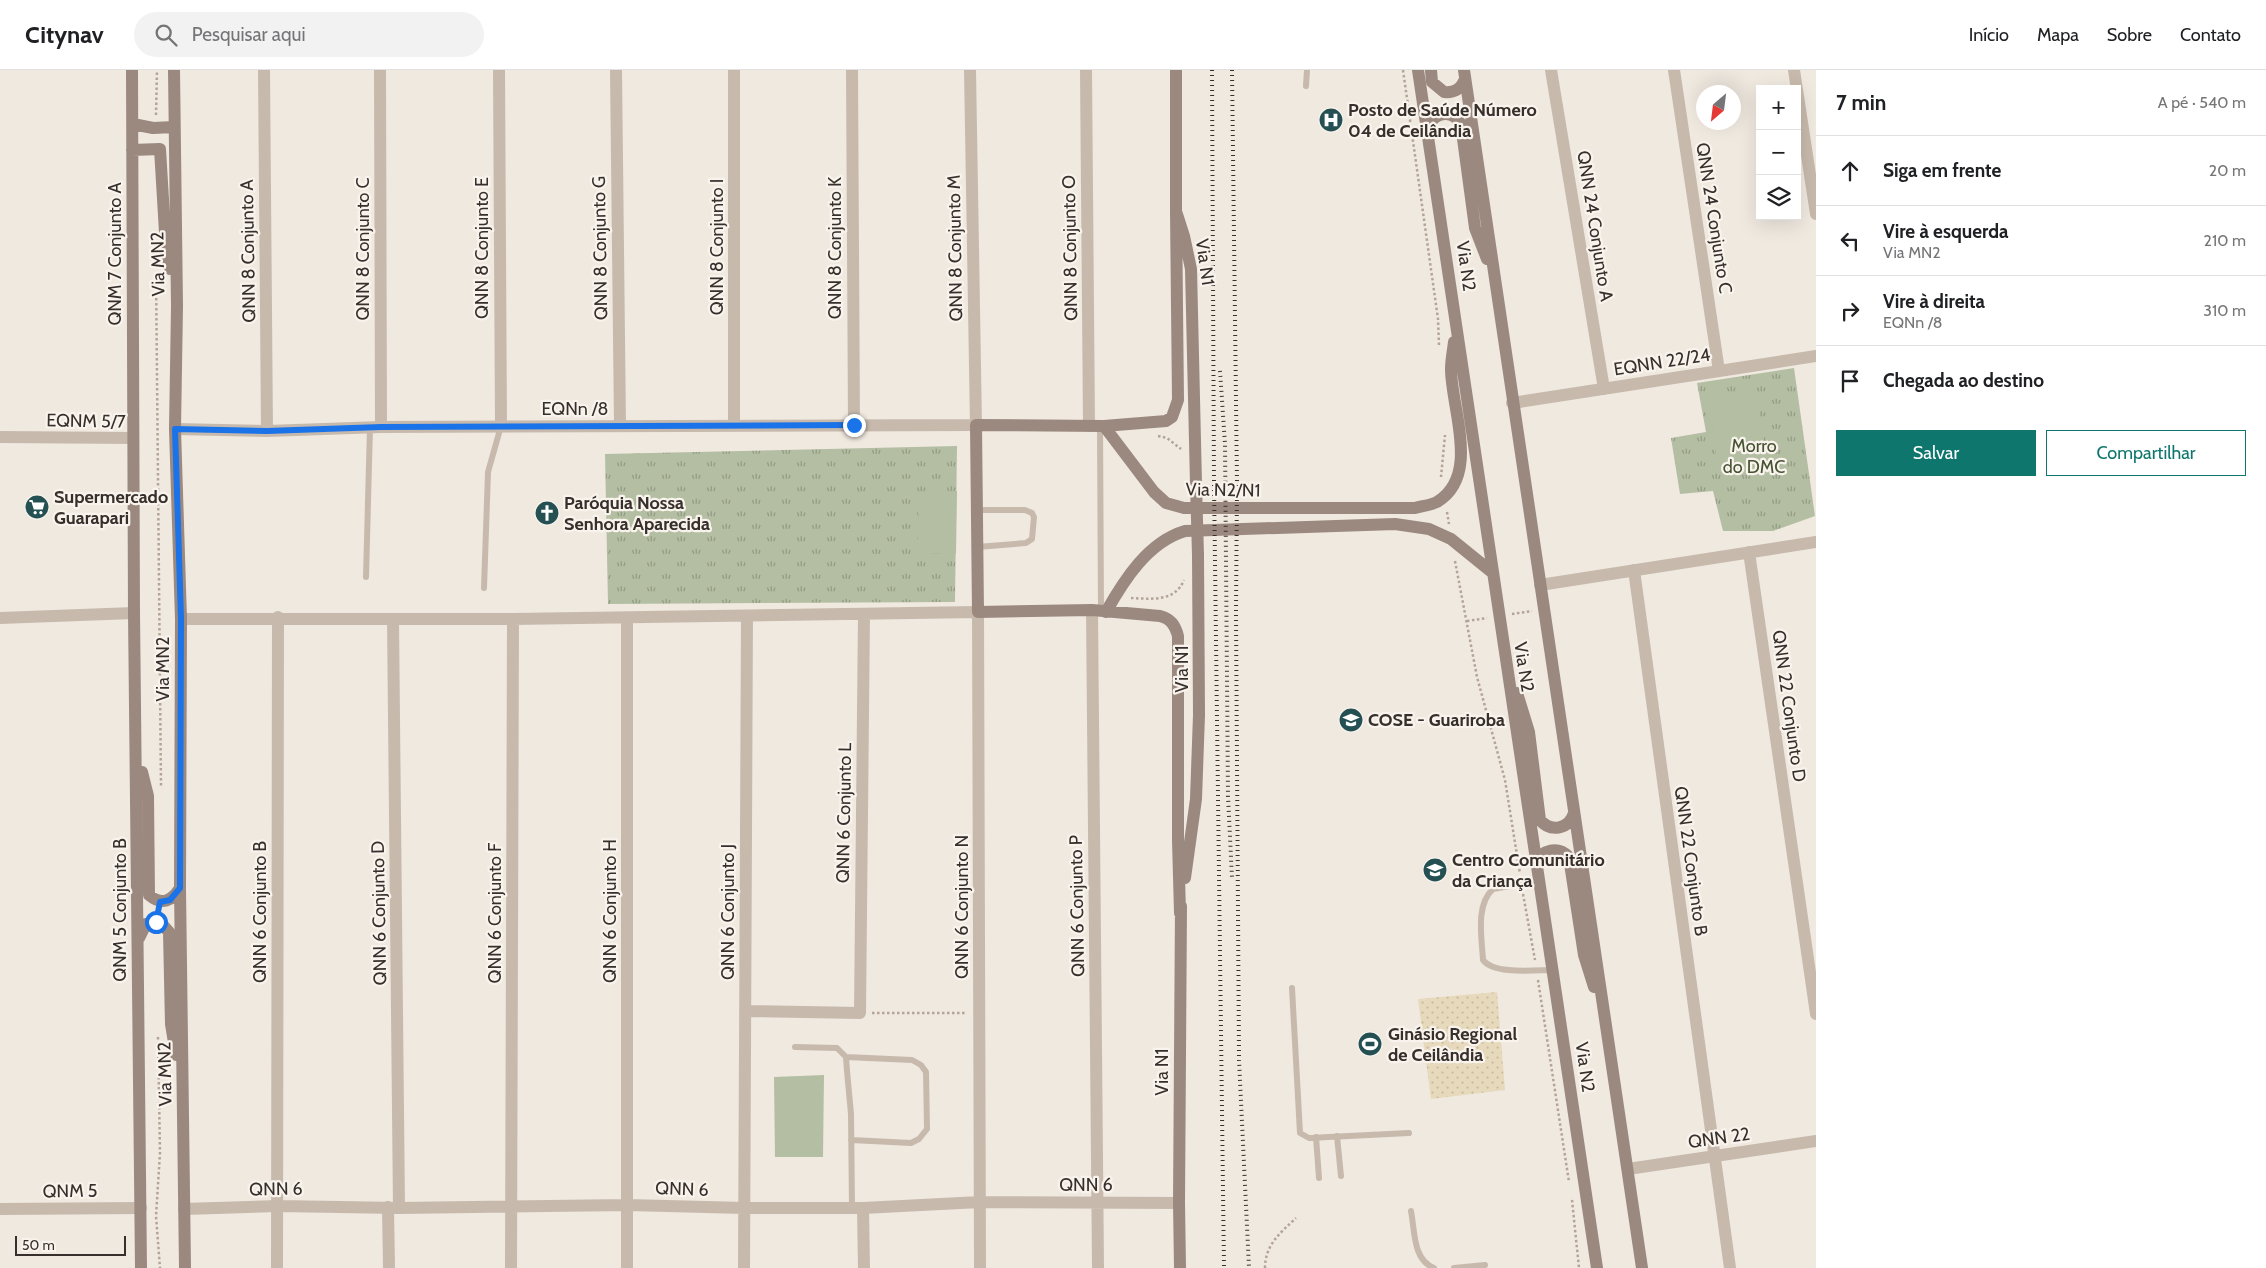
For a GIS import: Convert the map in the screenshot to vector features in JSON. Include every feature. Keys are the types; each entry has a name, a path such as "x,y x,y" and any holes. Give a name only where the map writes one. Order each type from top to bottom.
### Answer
{"main road":[{"name":"QNM 7 Conjunto A","path":"132,70 133,438"},
{"name":"Via MN2","path":"174,70 175,429 181,619 180,888 185,1268"},
{"name":"Via N1","path":"1176,70 1176,211 1191,268 1200,716 1196,799 1180,913 1178,1203 1180,1268"},
{"name":"Via N2","path":"1418,70 1428,126 1504,652 1554,970 1597,1268"},
{"path":"1430,70 1432,82 1444,92 1455,91 1460,88 1465,75"},
{"name":"Via N2","path":"1465,75 1512,403 1642,1268"},
{"path":"1428,126 1435,116 1446,113 1455,116 1461,124 1475,228 1494,277"},
{"path":"133,124 153,128 174,127"},
{"path":"132,150 160,149 166,249 176,306"},
{"path":"1176,211 1178,400 1172,417 1166,421 1098,426 976,426 976,510 978,612 1099,611 1160,616 1169,618 1175,626 1178,636 1180,913"},
{"path":"1445,497 1457,476 1463,458 1451,369 1456,325"},
{"name":"Via N2/N1","path":"1098,426 1154,492 1166,503 1184,508 1415,508 1435,503 1445,497"},
{"name":"EQNM 5/7","path":"133,438 134,613"},
{"path":"1099,611 1114,597 1155,547 1171,535 1184,531 1395,524 1429,529 1451,539 1493,573"},
{"name":"QNM 5 Conjunto B","path":"134,613 137,752 141,1268"},
{"path":"1504,652 1529,732 1540,820 1548,826 1557,828 1568,824 1574,813"},
{"path":"137,752 148,796 149,895 160,902 170,900 180,888"},
{"path":"1536,864 1542,854 1552,850 1561,852 1568,857 1584,955 1606,1028"},
{"path":"138,941 141,929 146,924 161,923 169,932 171,1024 183,1095"}],"street":[{"name":"QNN 8 Conjunto A","path":"264,70 267,431"},
{"name":"QNN 8 Conjunto C","path":"376,427 380,70"},
{"name":"QNN 8 Conjunto E","path":"499,70 501,426"},
{"name":"QNN 8 Conjunto G","path":"616,70 620,426"},
{"name":"QNN 8 Conjunto I","path":"734,70 734,425"},
{"name":"QNN 8 Conjunto K","path":"852,70 854,425"},
{"name":"QNN 8 Conjunto M","path":"970,70 976,426"},
{"name":"QNN 8 Conjunto O","path":"1086,70 1098,426"},
{"name":"QNN 24 Conjunto A","path":"1551,70 1604,389"},
{"name":"QNN 24 Conjunto C","path":"1674,70 1719,371"},
{"path":"1794,70 1816,214"},
{"name":"EQNN 22/24","path":"1512,403 1816,356"},
{"name":"EQNn /8","path":"175,429 267,431 376,427 501,426 976,426"},
{"name":"EQNM 5/7","path":"0,437 133,438"},
{"path":"1540,585 1816,542"},
{"name":"QNN 22 Conjunto D","path":"1749,552 1816,1014"},
{"name":"QNN 22 Conjunto B","path":"1634,570 1730,1268"},
{"name":"QNN 6 Conjunto P","path":"1098,1268 1099,611"},
{"path":"181,619 278,617 514,619 978,612"},
{"name":"QNN 6 Conjunto N","path":"978,612 980,1268"},
{"path":"0,618 134,613"},
{"name":"QNN 6 Conjunto L","path":"860,1013 864,614"},
{"name":"QNN 6 Conjunto J","path":"744,1268 747,616"},
{"name":"QNN 6 Conjunto B","path":"277,1268 278,617"},
{"name":"QNN 6 Conjunto H","path":"627,618 627,1268"},
{"name":"QNN 6 Conjunto D","path":"389,1268 394,1207 393,619"},
{"name":"QNN 6 Conjunto F","path":"511,1268 514,619"},
{"path":"745,1011 860,1013"},
{"name":"QNN 22","path":"1628,1169 1816,1141"},
{"name":"QNN 6","path":"184,1209 278,1206 628,1205 858,1208 980,1202 1178,1203"},
{"name":"QNM 5","path":"0,1209 141,1208"},
{"path":"858,1208 864,1268"}],"lane":[{"path":"1306,86 1307,70"},
{"path":"484,588 488,472 501,426"},
{"path":"1098,426 1099,611"},
{"path":"366,578 376,427"},
{"path":"976,510 1025,510 1032,512 1034,517 1032,538 1026,544 977,547"},
{"path":"1539,881 1493,889 1485,899 1482,911 1483,960 1486,965 1498,969 1554,970"},
{"path":"1292,988 1300,1133 1304,1136 1316,1137 1409,1132"},
{"path":"795,1047 837,1048 846,1057 851,1140 858,1208"},
{"path":"846,1057 912,1060 921,1065 926,1072 926,1129 919,1140 911,1143 851,1140"},
{"path":"1337,1136 1341,1176"},
{"path":"1316,1137 1320,1178"},
{"path":"1411,1211 1419,1258 1426,1265 1434,1268"},
{"path":"1454,1268 1485,1265"}],"path":[{"path":"153,128 157,110 157,70"},
{"path":"1402,70 1438,319 1439,346"},
{"path":"156,270 161,792"},
{"path":"1444,426 1445,436 1440,471 1451,539 1477,677 1504,780 1570,1187"},
{"path":"1154,436 1167,438 1180,447 1183,452"},
{"path":"1114,597 1164,598 1178,590 1185,577"},
{"path":"860,1013 980,1013"},
{"path":"158,1028 160,1153 156,1216 160,1268"},
{"path":"1571,1197 1579,1268"},
{"path":"1265,1268 1265,1259 1272,1240 1296,1218"}],"green space":[{"name":"Morro do DMC","path":"1794,368 1815,516 1773,531 1723,531 1713,491 1680,494 1671,438 1706,432 1697,383"},
{"path":"1755,390 1768,466 1719,474 1708,398"},
{"path":"957,446 955,602 608,604 605,454"},
{"path":"957,491 956,554 917,553 919,492"},
{"path":"824,1075 823,1157 775,1157 774,1077"}],"sand":[{"path":"1497,992 1505,1090 1431,1099 1418,999"}],"railway":[{"path":"1212,70 1214,483 1224,1268"},
{"path":"1232,70 1237,483 1239,1060 1249,1268"},
{"path":"1220,371 1225,444 1228,796 1232,878"}],"place":[{"name":"Posto de Saúde Número 04 de Ceilândia","path":"1331,120"},
{"name":"Supermercado Guarapari","path":"37,507"},
{"name":"Paróquia Nossa Senhora Aparecida","path":"547,513"},
{"name":"COSE - Guariroba","path":"1351,720"},
{"name":"Centro Comunitário da Criança","path":"1435,870"},
{"name":"Ginásio Regional de Ceilândia","path":"1370,1044"}],"route":[{"path":"156,922 160,902 170,900 180,888 181,619 175,429 267,431 381,427 854,425"}]}
